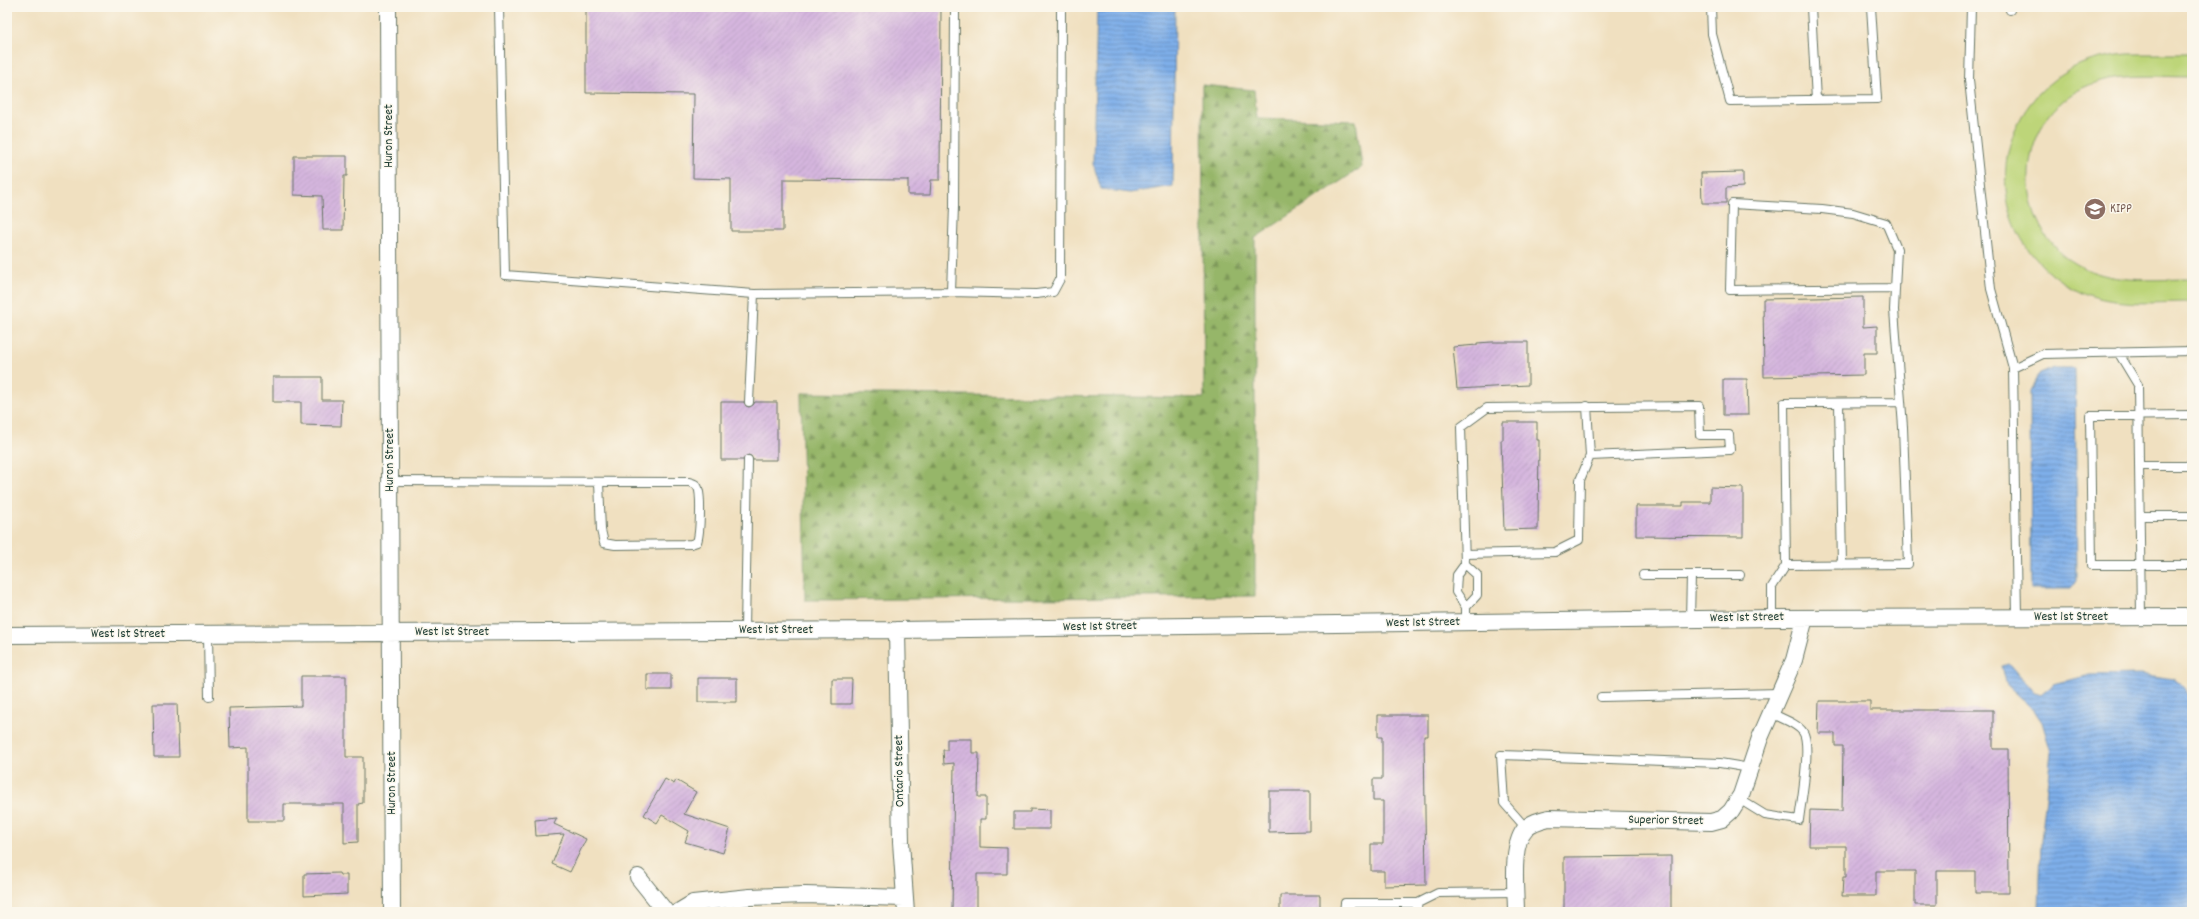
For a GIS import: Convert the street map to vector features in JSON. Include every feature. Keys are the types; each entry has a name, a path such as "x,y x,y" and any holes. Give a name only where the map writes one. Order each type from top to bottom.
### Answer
{"street":[{"name":"Huron Street","path":"388,7 392,912"},
{"name":"West 1st Street","path":"7,635 897,630 1466,614 1690,619 2017,616 2192,617"},
{"name":"Superior Street","path":"1526,828 1536,821 1549,818 1711,822 1722,819 1731,811 1739,799 1760,738 1794,660 1805,618"},
{"name":"Ontario Street","path":"897,630 901,842 905,905"},
{"path":"1516,912 1515,861 1518,839 1526,828"},
{"path":"638,877 666,912"},
{"path":"678,912 693,903 750,897 805,895 905,905"}],"lane":[{"path":"500,7 505,275 754,294 952,292 1036,294 1053,292 1060,279 1061,7"},
{"path":"952,292 955,7"},
{"path":"1711,7 1712,34 1730,101 1877,99 1871,7"},
{"path":"1811,7 1816,100"},
{"path":"1971,7 1969,80 1991,290 2013,368 2017,616"},
{"path":"1786,565 1908,564 1901,402 1894,310 1897,249 1886,223 1853,213 1830,210 1732,204 1730,290 1895,288"},
{"path":"749,402 754,294"},
{"path":"2013,368 2043,354 2192,351"},
{"path":"2118,352 2138,385 2142,616"},
{"path":"1772,618 1772,587 1786,565 1784,403 1901,402"},
{"path":"1840,403 1842,565"},
{"path":"1465,554 1555,552 1579,540 1580,480 1590,456 1588,406"},
{"path":"1466,614 1456,592 1456,575 1465,564 1461,427 1487,408 1699,406 1700,435 1729,435 1730,450 1590,456"},
{"path":"2192,415 2090,416 2092,565 2192,566"},
{"path":"745,630 748,460"},
{"path":"2139,466 2192,466"},
{"path":"390,481 599,482 694,483 699,489 700,532 697,542 691,544 604,544 600,530 599,482"},
{"path":"2140,516 2192,516"},
{"path":"1465,564 1477,575 1477,595 1466,614"},
{"path":"1643,576 1740,575"},
{"path":"1690,619 1691,576"},
{"path":"208,633 209,697"},
{"path":"1601,697 1780,693"},
{"path":"1739,799 1765,815 1786,820 1799,820 1808,744 1802,731 1792,723 1771,714"},
{"path":"1526,828 1504,804 1501,754 1720,763 1750,768"},
{"path":"1344,912 1345,903 1418,903 1438,893 1516,892"},
{"path":"1416,912 1418,903"}],"green space":[{"path":"2129,54 2192,54 2192,77 2121,77 2098,82 2070,96 2049,116 2035,142 2029,170 2031,199 2040,226 2058,250 2084,268 2097,273 2123,279 2192,279 2192,302 2147,303 2116,301 2101,299 2073,288 2046,269 2025,245 2012,217 2006,188 2007,158 2015,129 2031,102 2055,79 2072,68 2100,58"},
{"path":"1202,85 1254,90 1257,118 1356,121 1362,167 1255,238 1255,596 805,600 801,393 1204,398"}],"water":[{"path":"1097,7 1175,7 1173,186 1130,193 1101,189 1093,163"},
{"path":"2054,368 2075,368 2077,581 2071,589 2031,589 2030,391 2038,375"},
{"path":"2010,664 2035,693 2041,695 2054,684 2089,675 2141,674 2173,679 2185,688 2192,704 2192,912 2039,912 2041,841 2051,752 2042,722 2034,710 2007,686 2002,666"}],"building":[{"path":"586,7 941,7 940,180 931,180 930,195 908,195 908,180 783,179 783,231 731,231 731,179 693,178 694,94 586,93"},
{"path":"294,156 347,156 347,176 344,176 343,230 323,230 322,196 294,195"},
{"path":"1743,172 1743,187 1726,188 1726,203 1702,203 1701,173"},
{"path":"1863,297 1863,327 1877,326 1877,353 1864,353 1864,375 1764,377 1763,299"},
{"path":"1492,342 1528,342 1528,385 1457,389 1453,347"},
{"path":"273,377 322,377 322,400 342,400 341,426 301,425 301,402 273,402"},
{"path":"1723,379 1747,379 1748,415 1723,415"},
{"path":"721,402 744,402 746,406 749,407 755,402 777,402 777,460 753,460 751,456 748,455 743,460 721,460"},
{"path":"1503,422 1537,422 1537,440 1539,440 1538,529 1504,530 1501,440 1503,440"},
{"path":"1710,487 1743,488 1743,537 1636,536 1636,506 1683,506 1683,502 1710,502"},
{"path":"647,674 671,674 671,690 647,690"},
{"path":"301,676 346,676 346,757 363,757 363,803 358,804 358,842 344,843 344,804 284,804 284,821 248,821 248,747 230,748 229,708 301,706"},
{"path":"698,678 737,678 737,702 698,702"},
{"path":"832,679 852,679 851,704 832,704"},
{"path":"1819,701 1870,701 1870,710 1993,710 1993,749 2008,749 2009,893 1975,893 1975,871 1937,871 1937,905 1915,905 1915,871 1876,871 1876,896 1842,896 1843,877 1846,877 1846,846 1809,846 1810,810 1842,811 1843,746 1835,746 1835,733 1818,733"},
{"path":"153,704 177,704 179,757 154,757"},
{"path":"1378,715 1428,715 1428,736 1424,736 1426,885 1384,886 1384,871 1371,871 1371,844 1383,844 1383,801 1373,801 1373,779 1382,779 1382,737 1378,737"},
{"path":"947,739 972,739 972,753 979,753 978,797 986,797 986,819 980,819 980,847 1007,848 1007,874 977,874 977,912 952,912 954,763 944,764 943,750 947,750"},
{"path":"665,779 674,784 676,780 696,792 684,814 730,829 723,853 685,842 689,831 662,815 657,823 644,815"},
{"path":"1269,791 1310,791 1310,831 1269,832"},
{"path":"1030,809 1050,810 1050,829 1014,829 1014,812 1030,812"},
{"path":"557,818 554,824 586,839 570,872 552,864 564,834 536,836 535,820"},
{"path":"1671,856 1671,912 1564,912 1564,857"},
{"path":"339,873 340,875 347,875 347,894 304,896 304,874"},
{"path":"1280,895 1320,895 1320,912 1280,912"}],"place":[{"name":"KIPP","path":"2095,209"}]}
